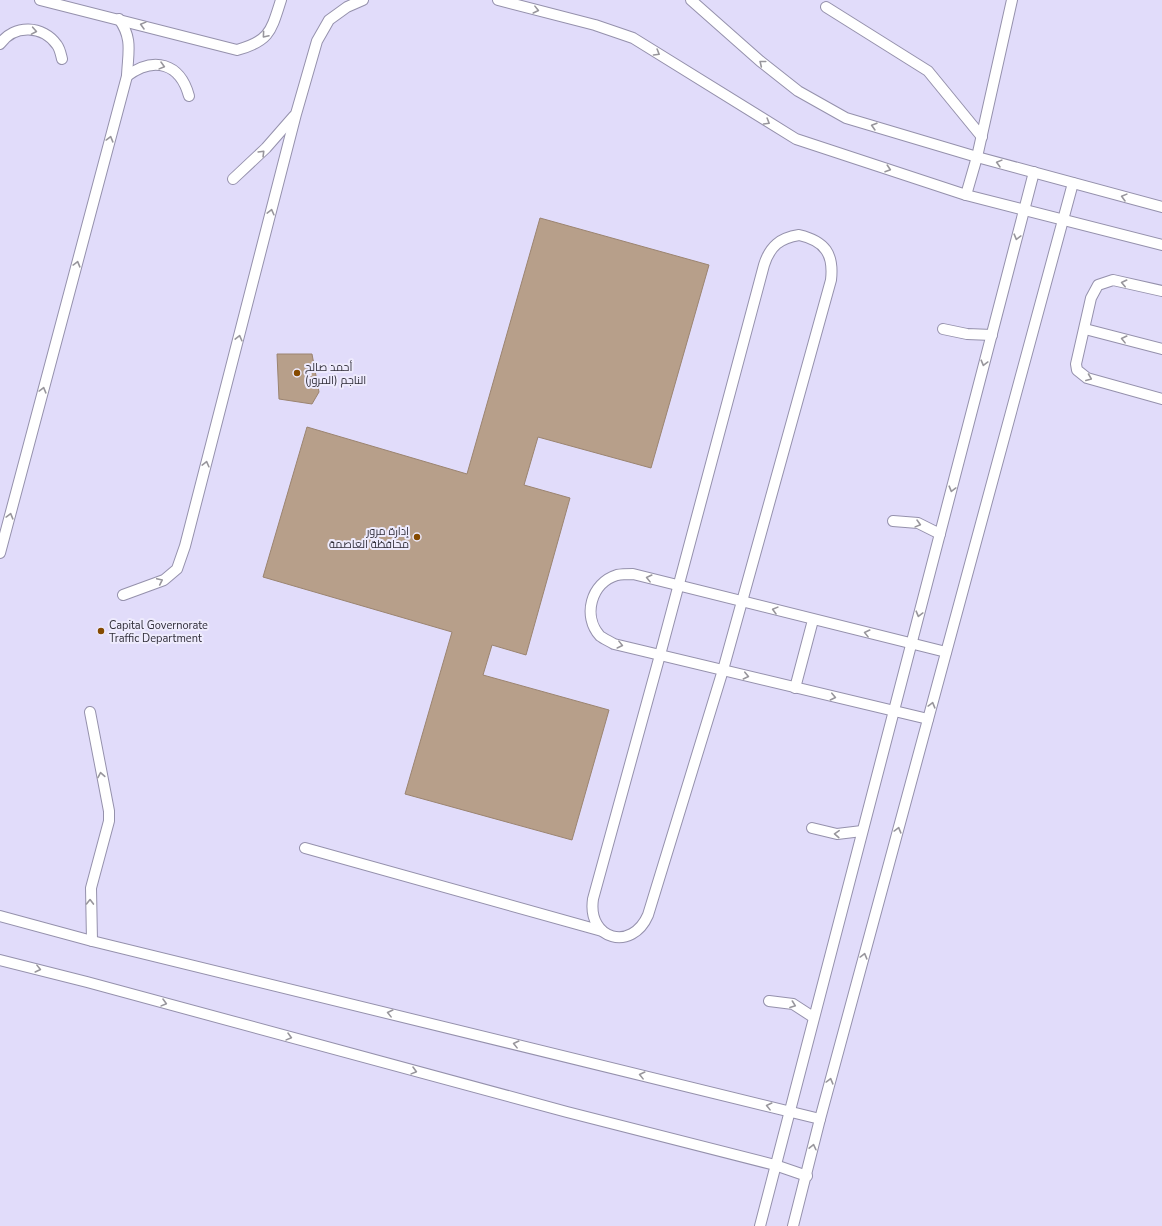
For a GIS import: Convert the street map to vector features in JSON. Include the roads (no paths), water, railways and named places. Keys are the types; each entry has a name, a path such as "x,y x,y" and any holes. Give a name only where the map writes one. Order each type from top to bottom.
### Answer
{"lane":[{"path":"40,0 237,50 254,45 266,37 273,23 281,0"},
{"path":"123,595 164,580 177,569 185,546 296,114 317,41 329,20 347,7 363,0"},
{"path":"498,0 595,25 632,38 796,139 966,195 1162,245"},
{"path":"691,0 760,61 798,90 846,118 1162,207"},
{"path":"966,195 982,137 1012,0"},
{"path":"826,7 928,71 982,137"},
{"path":"0,553 127,76 129,39 127,30 119,19"},
{"path":"0,44 5,37 18,30 33,29 47,35 57,45 62,60"},
{"path":"127,76 138,68 151,64 164,65 176,72 185,83 189,96"},
{"path":"233,179 266,148 296,114"},
{"path":"760,1226 1034,172"},
{"path":"793,1226 807,1176 820,1119 1073,183"},
{"path":"305,848 602,931 612,937 624,937 635,933 644,926 723,670 831,280 832,267 829,255 822,245 812,238 799,235 787,237 776,243 768,253 593,899 591,911 594,922 602,931"},
{"path":"1162,291 1113,280 1105,281 1094,291 1076,364 1077,370 1081,375 1087,378 1162,399"},
{"path":"943,329 967,334 992,335"},
{"path":"1085,329 1162,349"},
{"path":"894,521 918,523 940,534"},
{"path":"928,719 614,644 601,636 592,623 590,608 594,593 604,582 617,575 632,574 946,652"},
{"path":"795,688 813,620"},
{"path":"90,712 109,811 109,821 91,888 92,941"},
{"path":"812,828 837,834 862,831"},
{"path":"0,916 92,941 820,1119"},
{"path":"0,960 102,986 567,1112 775,1165 807,1176"},
{"path":"769,1001 793,1004 814,1017"}],"place":[{"name":"أحمد صالح الناجم (المرور)","path":"297,373"},
{"name":"إدارة مرور محافظة العاصمة","path":"417,537"},
{"name":"Capital Governorate Traffic Department","path":"101,631"}]}
